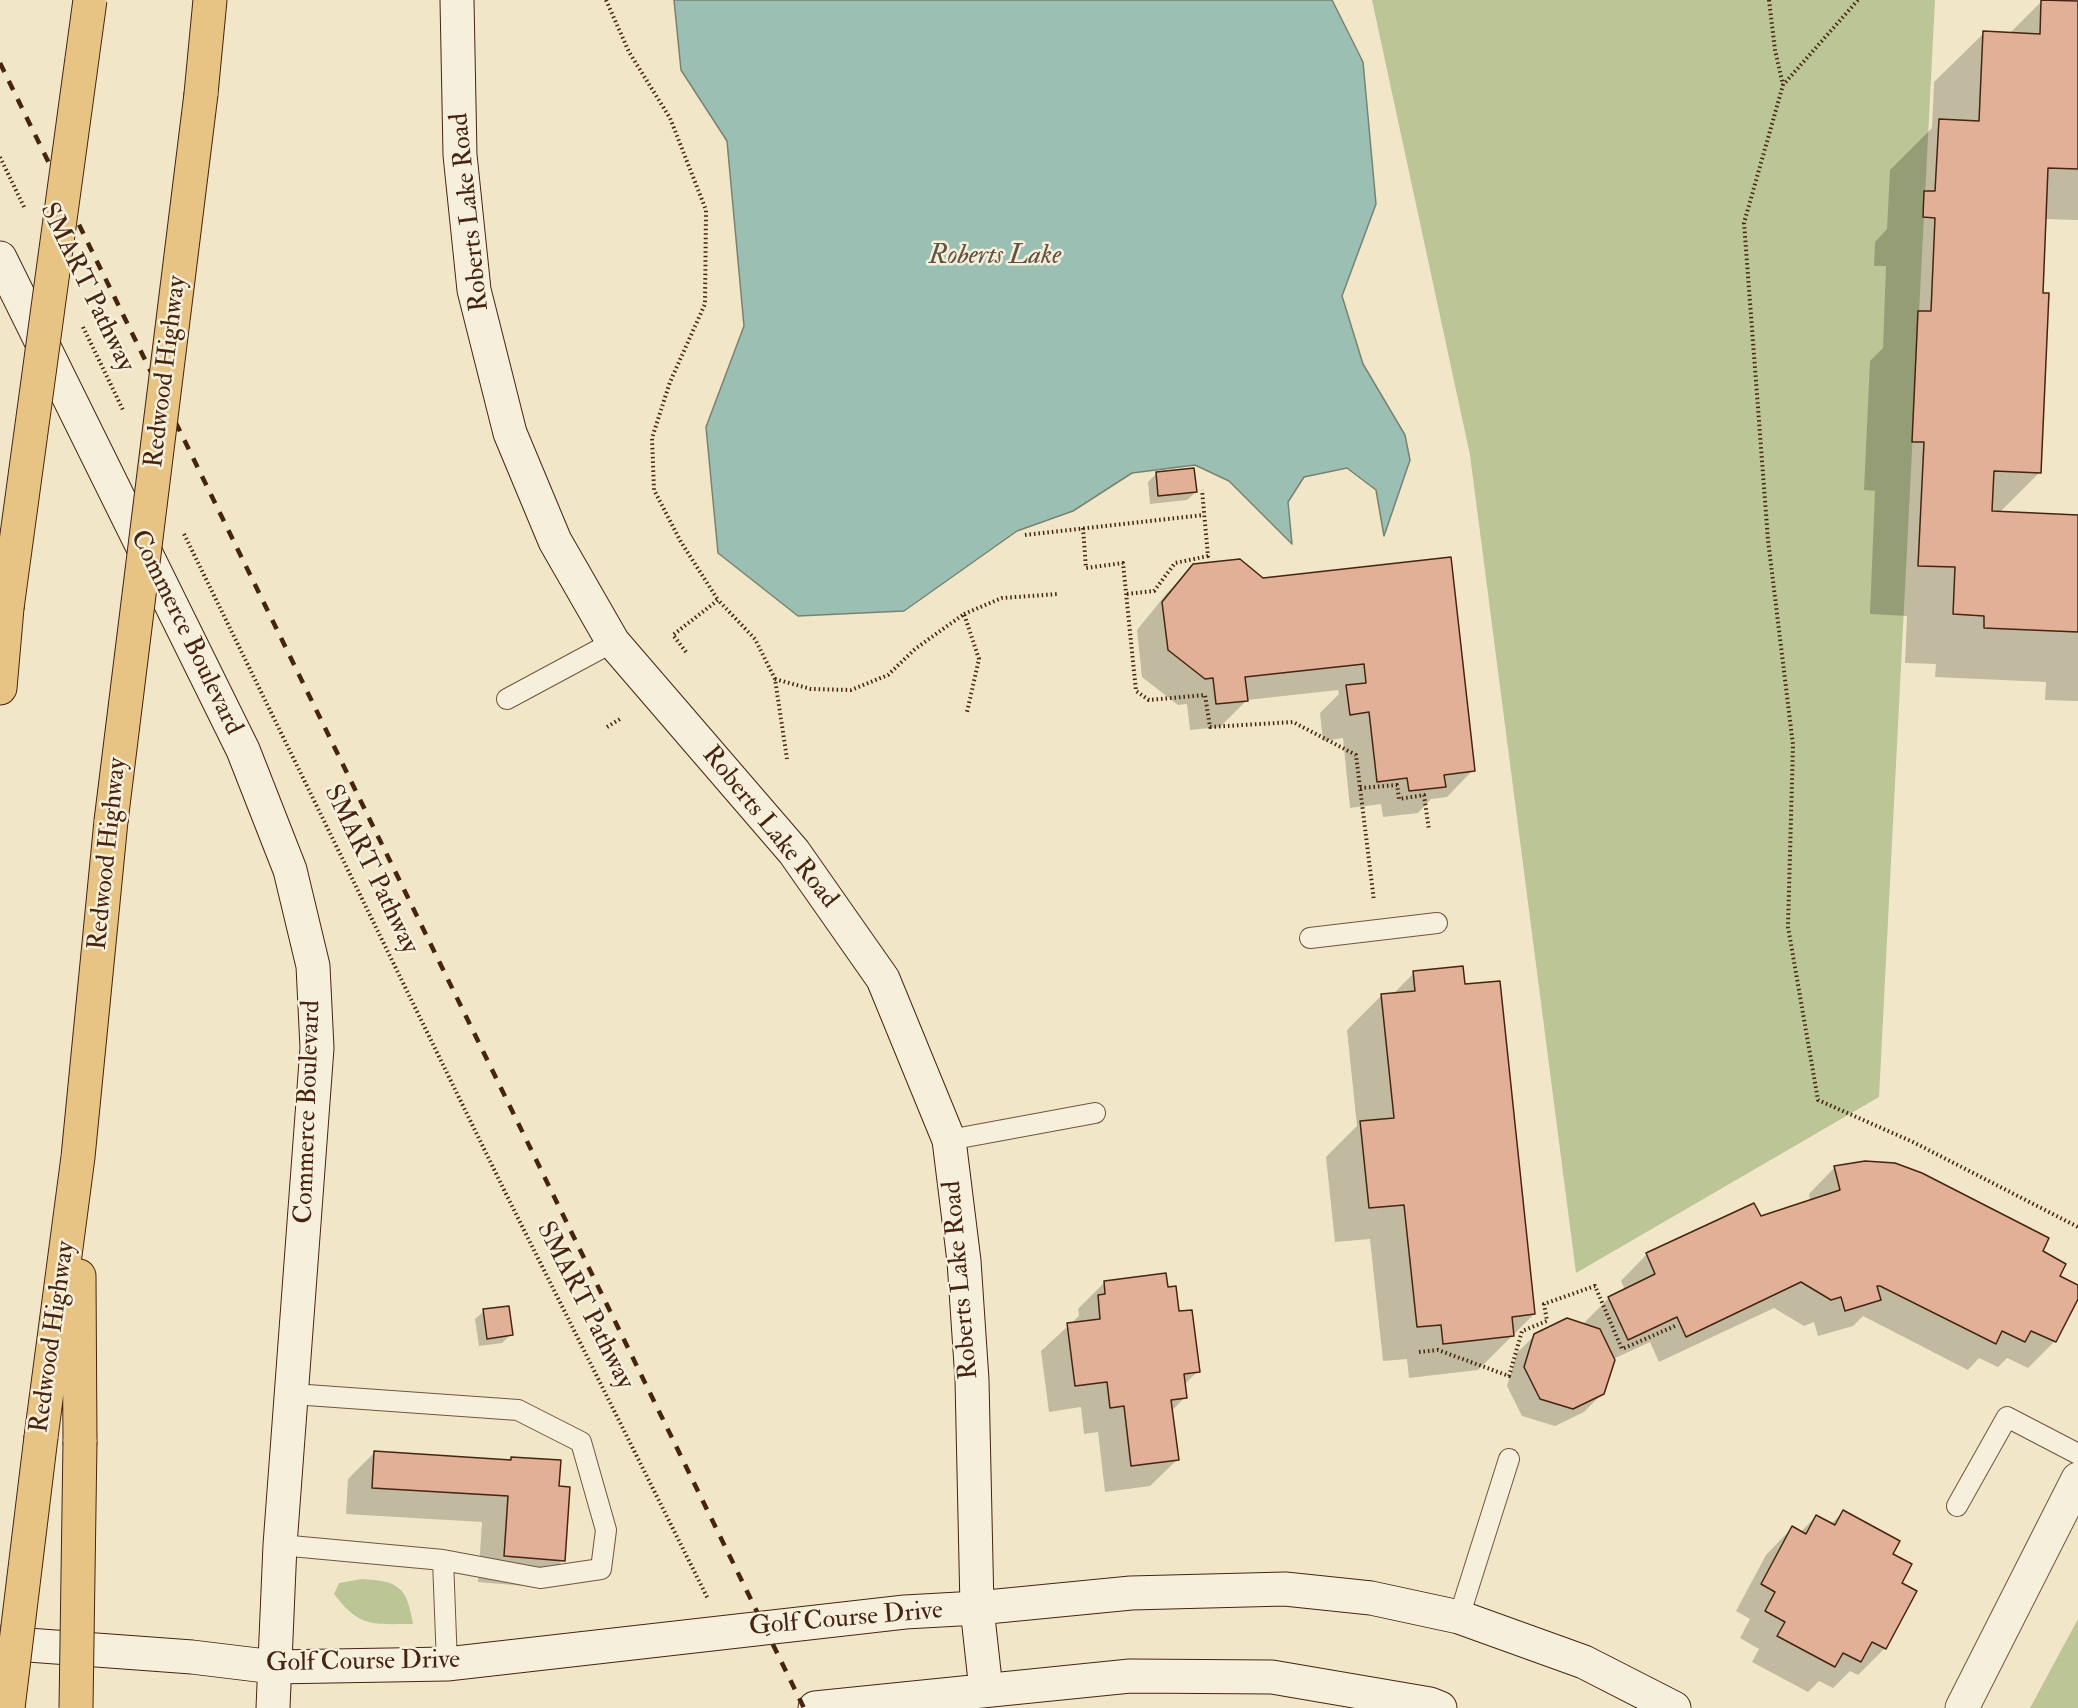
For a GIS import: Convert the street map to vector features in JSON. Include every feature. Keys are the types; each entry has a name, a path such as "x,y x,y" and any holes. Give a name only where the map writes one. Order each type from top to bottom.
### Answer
{"highway":[{"path":"0,688 7,608 90,0"},
{"name":"Redwood Highway","path":"8,1708 78,1157 111,821 201,94 210,0"},
{"path":"76,1708 80,1442 78,1157"}],"street":[{"name":"Roberts Lake Road","path":"457,0 460,155 477,301 510,433 555,541 613,642 794,852 883,979 949,1140 964,1261 972,1380 977,1608 986,1690"},
{"name":"Commerce Boulevard","path":"0,258 243,750 290,870 313,966 317,1048 280,1545 273,1708"},
{"path":"1962,1708 2078,1479"},
{"name":"Golf Course Drive","path":"0,1643 192,1657 274,1667 447,1664 764,1626 905,1612 977,1608 1131,1593 1285,1589 1371,1598 1459,1617 1584,1662 1674,1708"},
{"path":"814,1708 1130,1676 1272,1677 1430,1704 1440,1708"}],"lane":[{"path":"507,699 613,642"},
{"path":"1310,938 1437,923"},
{"path":"949,1140 1095,1113"},
{"path":"280,1545 443,1560 540,1578 600,1569 606,1530 581,1442 519,1410 292,1394"},
{"path":"1957,1506 2007,1417 2078,1454"},
{"path":"1459,1617 1509,1459"},
{"path":"443,1560 447,1664"}],"path":[{"path":"606,0 629,52 670,118 706,210 705,304 670,382 652,438 654,490 681,542 718,600 755,639 775,679 787,759"},
{"path":"1769,0 1775,50 1783,85"},
{"path":"1858,0 1783,85 1744,223 1768,540 1793,745 1788,927 1818,1100 1913,1142 2078,1227"},
{"name":"SMART Pathway","path":"0,157 26,210"},
{"name":"SMART Pathway","path":"82,326 129,422"},
{"path":"1126,594 1154,591 1175,563 1208,556 1202,490"},
{"path":"1025,535 1204,515"},
{"name":"SMART Pathway","path":"181,528 507,1196 709,1599"},
{"path":"1083,528 1086,568 1123,563 1136,691 1149,700 1205,696 1210,727 1293,722 1356,755 1375,904"},
{"path":"775,679 811,689 851,690 888,675 915,649 964,614 1002,598 1058,594"},
{"path":"686,652 673,635 718,600"},
{"path":"964,614 979,659 967,712"},
{"path":"607,727 620,719"},
{"path":"1360,788 1397,785 1399,799 1424,795 1429,830"},
{"path":"1419,1352 1438,1350 1509,1376 1522,1330 1547,1321 1545,1304 1595,1286 1622,1349 1675,1326"}],"green space":[{"path":"1372,0 1935,0 1879,1097 1576,1273 1470,455"},
{"path":"362,1579 385,1582 399,1588 408,1602 413,1624 368,1622 352,1613 334,1594 339,1583"},
{"path":"2078,1619 2078,1708 2030,1708"}],"water":[{"name":"Roberts Lake","path":"674,0 1332,0 1363,62 1376,204 1342,296 1363,364 1405,435 1410,460 1384,536 1376,490 1347,468 1304,477 1288,502 1292,544 1229,481 1195,465 1132,473 1073,511 1017,531 904,611 798,616 718,553 706,427 744,326 727,141 681,70"}],"building":[{"path":"2041,0 2078,1 2078,169 2048,168 2043,293 2049,293 2041,473 1994,471 1992,511 2078,515 2078,632 1984,628 1984,616 1953,614 1955,567 1918,566 1924,442 1912,442 1918,311 1931,311 1935,218 1923,217 1924,191 1935,191 1939,119 1979,121 1983,31 2040,34"},
{"path":"1194,468 1197,492 1158,496 1156,472"},
{"path":"1451,557 1475,771 1444,775 1446,787 1409,791 1407,778 1377,782 1369,712 1350,715 1346,685 1366,683 1364,664 1245,677 1248,701 1216,704 1213,678 1205,679 1168,650 1162,602 1193,564 1240,559 1263,578"},
{"path":"1463,966 1465,984 1500,981 1535,1314 1512,1317 1514,1336 1443,1344 1441,1325 1417,1327 1404,1205 1369,1208 1360,1121 1394,1118 1381,994 1415,991 1413,971"},
{"path":"1865,1161 1895,1163 1922,1173 2049,1238 2043,1251 2066,1264 2060,1276 2078,1285 2078,1299 2056,1342 2031,1331 2025,1342 2002,1331 1996,1344 1880,1286 1877,1286 1881,1300 1845,1311 1841,1297 1831,1300 1801,1282 1686,1337 1677,1317 1628,1340 1608,1297 1655,1274 1646,1253 1754,1203 1761,1216 1840,1190 1834,1166"},
{"path":"1166,1273 1168,1287 1176,1286 1179,1311 1192,1310 1200,1372 1184,1374 1187,1398 1171,1400 1179,1460 1131,1466 1124,1406 1110,1408 1107,1382 1075,1386 1067,1323 1100,1319 1098,1295 1105,1294 1104,1281"},
{"path":"509,1306 513,1335 487,1339 483,1309"},
{"path":"1567,1318 1600,1329 1615,1360 1604,1394 1573,1409 1540,1399 1524,1367 1534,1334"},
{"path":"374,1451 511,1460 511,1457 561,1460 559,1486 570,1487 565,1561 504,1556 508,1496 372,1488"},
{"path":"1843,1510 1900,1541 1893,1554 1912,1564 1902,1583 1917,1591 1886,1649 1872,1642 1861,1662 1843,1653 1835,1667 1777,1636 1785,1622 1765,1611 1775,1592 1761,1584 1792,1526 1806,1534 1816,1515 1835,1525"}],"railway":[{"path":"0,63 804,1708"}]}
